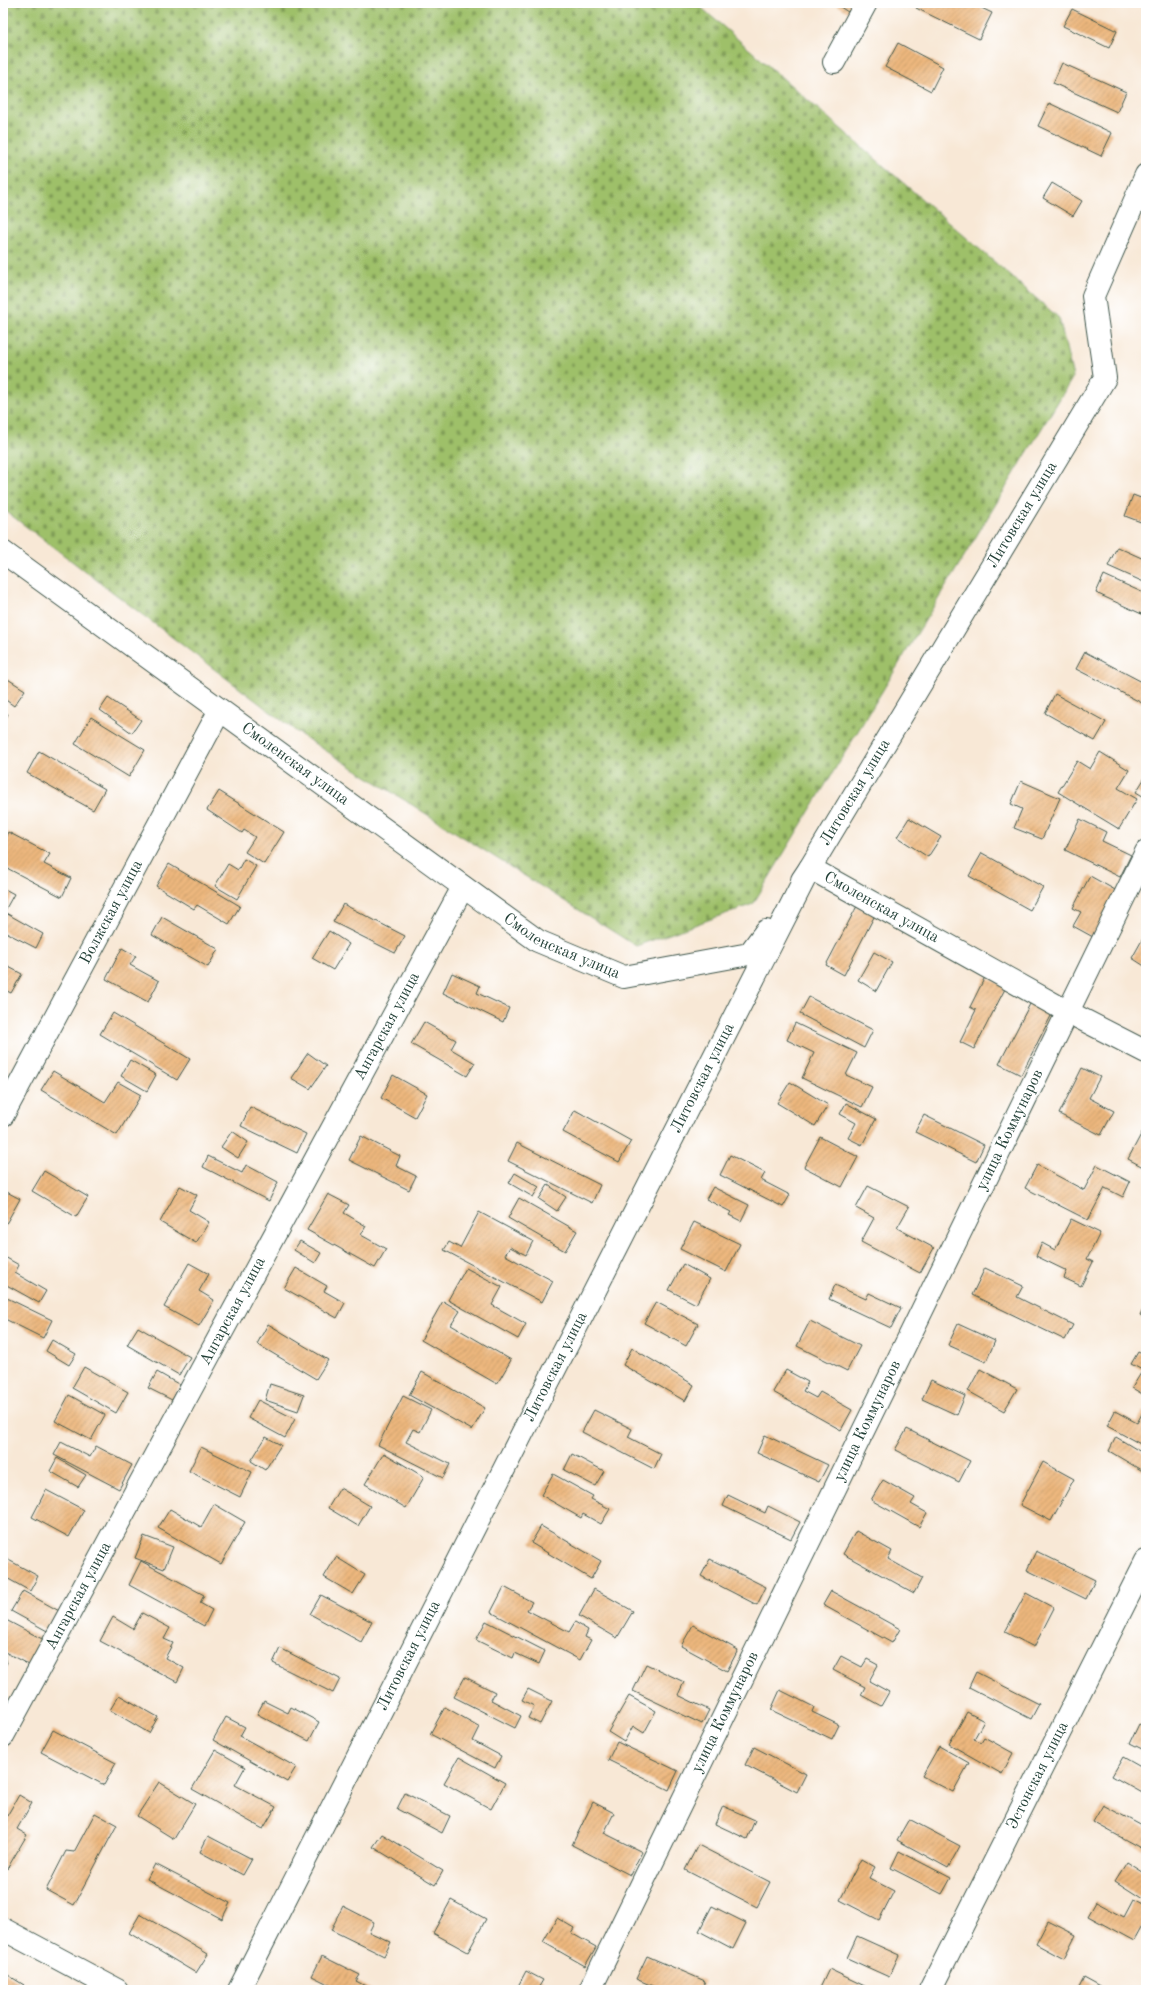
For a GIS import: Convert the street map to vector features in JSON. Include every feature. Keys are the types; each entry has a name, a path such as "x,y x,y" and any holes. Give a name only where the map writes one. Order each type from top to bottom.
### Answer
{"street":[{"path":"834,62 866,3"},
{"name":"Литовская улица","path":"239,1990 810,868 1105,378 1093,296 1146,175"},
{"name":"Смоленская улица","path":"3,552 538,941 624,977 749,954 810,868 1068,1012 1146,1052"},
{"name":"Волжская улица","path":"3,1115 220,710"},
{"name":"улица Коммунаров","path":"590,1990 1146,852"},
{"name":"Ангарская улица","path":"3,1736 463,887"},
{"name":"Эстонская улица","path":"930,1990 1146,1561"},
{"path":"3,1929 117,1990"}],"green space":[{"path":"3,3 696,3 1059,318 1073,377 753,904 636,946 301,735 3,509"}],"building":[{"path":"834,3 854,3 848,12"},
{"path":"918,3 971,3 992,13 979,39 916,8"},
{"path":"1072,9 1117,31 1109,48 1063,26"},
{"path":"898,43 943,67 931,91 885,67"},
{"path":"1062,63 1126,92 1117,112 1053,83"},
{"path":"1049,103 1112,133 1101,156 1038,126"},
{"path":"1052,183 1082,201 1073,216 1043,198"},
{"path":"1133,495 1146,500 1146,524 1125,516"},
{"path":"1117,547 1146,560 1146,583 1108,566"},
{"path":"1104,575 1146,594 1146,616 1096,593"},
{"path":"1085,652 1146,684 1146,695 1142,703 1076,669"},
{"path":"3,676 25,690 14,706 3,698"},
{"path":"1055,694 1106,722 1095,741 1045,713"},
{"path":"108,698 141,720 132,733 100,710"},
{"path":"3,711 8,714 3,724"},
{"path":"91,717 145,750 129,777 75,744"},
{"path":"39,751 105,789 93,810 27,773"},
{"path":"1100,752 1129,770 1118,788 1137,799 1119,829 1058,792 1077,761 1090,769"},
{"path":"1146,776 1146,798 1136,792"},
{"path":"1021,781 1060,798 1042,839 1014,828 1022,809 1011,804"},
{"path":"219,791 284,832 264,864 245,852 255,837 244,830 242,833 207,810"},
{"path":"909,818 941,837 928,857 897,837"},
{"path":"1080,819 1106,832 1102,841 1131,855 1120,877 1065,850"},
{"path":"8,832 50,854 44,864 71,878 62,897 3,866 3,841"},
{"path":"982,853 1043,887 1030,910 969,876"},
{"path":"244,859 256,866 237,899 215,886 228,864 238,870"},
{"path":"169,864 240,906 229,924 197,905 194,909 156,886"},
{"path":"1090,876 1117,891 1093,937 1073,926 1081,912 1073,908"},
{"path":"3,888 14,894 4,912 43,934 36,948 3,931"},
{"path":"343,904 405,936 395,953 333,922"},
{"path":"857,906 875,915 844,975 826,965"},
{"path":"162,917 218,949 208,967 152,935"},
{"path":"329,931 349,944 333,970 312,958"},
{"path":"1146,933 1146,967 1132,958"},
{"path":"122,948 136,956 130,965 159,981 148,1002 106,979"},
{"path":"874,952 892,962 876,991 858,980"},
{"path":"3,964 22,974 11,993 3,989"},
{"path":"452,973 480,986 477,993 509,1008 503,1022 443,993"},
{"path":"985,977 1006,987 974,1049 960,1042 976,1010 970,1007"},
{"path":"809,997 873,1030 864,1048 800,1014"},
{"path":"1031,1002 1053,1012 1021,1075 999,1064"},
{"path":"113,1013 190,1059 177,1080 100,1034"},
{"path":"424,1022 456,1040 451,1049 475,1063 467,1076 411,1044"},
{"path":"795,1023 857,1053 846,1075 872,1087 862,1107 802,1078 814,1053 787,1040"},
{"path":"308,1053 326,1066 310,1089 291,1078"},
{"path":"130,1060 156,1075 147,1091 121,1076"},
{"path":"1082,1068 1100,1077 1089,1098 1114,1111 1101,1135 1059,1114"},
{"path":"53,1071 105,1102 118,1082 141,1095 117,1135 41,1090"},
{"path":"393,1075 427,1094 415,1117 381,1098"},
{"path":"790,1082 828,1105 815,1126 777,1103"},
{"path":"846,1103 876,1119 862,1145 848,1138 856,1123 840,1114"},
{"path":"250,1107 306,1134 297,1153 241,1126"},
{"path":"575,1110 631,1141 619,1162 563,1132"},
{"path":"924,1115 984,1145 976,1162 915,1132"},
{"path":"1146,1125 1146,1161 1143,1167 1128,1159"},
{"path":"232,1131 248,1142 238,1158 221,1147"},
{"path":"361,1136 400,1156 396,1166 416,1176 409,1190 349,1160"},
{"path":"820,1137 858,1157 842,1187 804,1167"},
{"path":"517,1143 600,1185 592,1203 508,1161"},
{"path":"730,1155 765,1173 761,1180 790,1195 783,1207 720,1175"},
{"path":"208,1156 242,1173 246,1165 278,1182 269,1201 203,1167"},
{"path":"1037,1165 1084,1190 1097,1165 1130,1182 1123,1197 1105,1188 1088,1220 1025,1188"},
{"path":"44,1171 88,1197 76,1217 32,1191"},
{"path":"515,1173 539,1187 533,1197 509,1183"},
{"path":"548,1185 566,1197 557,1211 539,1199"},
{"path":"180,1186 197,1195 189,1210 209,1222 196,1243 160,1222"},
{"path":"868,1186 909,1207 897,1228 934,1248 920,1273 861,1242 874,1218 856,1208"},
{"path":"713,1187 749,1205 741,1221 729,1215 731,1212 706,1199"},
{"path":"3,1190 20,1199 3,1229"},
{"path":"328,1194 349,1205 344,1213 366,1226 361,1235 386,1249 375,1268 307,1230"},
{"path":"519,1198 577,1231 565,1251 508,1218"},
{"path":"479,1212 533,1241 526,1255 510,1247 505,1255 553,1281 542,1302 444,1250 449,1242 460,1248"},
{"path":"1071,1219 1100,1233 1087,1259 1093,1262 1081,1286 1064,1278 1067,1271 1036,1256 1042,1243 1055,1250"},
{"path":"694,1222 740,1244 726,1272 680,1249"},
{"path":"300,1241 321,1253 315,1263 294,1250"},
{"path":"3,1256 19,1265 15,1273 46,1291 39,1303 3,1283"},
{"path":"189,1263 209,1274 199,1291 214,1300 199,1326 164,1307"},
{"path":"683,1264 710,1279 696,1304 669,1290"},
{"path":"296,1268 327,1286 324,1291 345,1303 337,1318 284,1288"},
{"path":"466,1268 502,1287 492,1305 526,1324 518,1339 448,1300"},
{"path":"985,1268 1023,1286 1017,1297 1073,1325 1065,1340 972,1295"},
{"path":"835,1285 866,1299 869,1293 901,1308 891,1328 829,1299"},
{"path":"5,1297 52,1320 43,1338 3,1318 3,1300"},
{"path":"443,1301 460,1311 451,1325 511,1360 497,1384 421,1340"},
{"path":"656,1302 698,1324 686,1346 644,1323"},
{"path":"1146,1303 1146,1319 1140,1316"},
{"path":"810,1321 860,1346 847,1371 797,1346"},
{"path":"268,1324 328,1360 316,1379 257,1344"},
{"path":"958,1324 995,1341 986,1362 948,1345"},
{"path":"138,1327 190,1357 179,1375 127,1345"},
{"path":"52,1340 76,1354 69,1365 46,1351"},
{"path":"632,1348 694,1385 685,1401 623,1365"},
{"path":"1138,1352 1146,1356 1146,1372 1131,1364"},
{"path":"84,1367 128,1392 116,1413 72,1388"},
{"path":"980,1369 1017,1389 1004,1411 968,1391"},
{"path":"786,1370 808,1382 803,1391 816,1398 820,1392 852,1410 841,1430 773,1392"},
{"path":"157,1372 180,1385 172,1400 148,1388"},
{"path":"422,1372 485,1408 472,1430 409,1395"},
{"path":"1141,1373 1146,1376 1146,1396 1132,1388"},
{"path":"931,1380 965,1396 957,1415 922,1399"},
{"path":"270,1384 304,1395 298,1411 265,1400"},
{"path":"69,1395 105,1415 91,1440 55,1421"},
{"path":"403,1396 431,1410 420,1432 413,1429 406,1442 450,1464 443,1478 378,1445"},
{"path":"258,1400 295,1419 285,1438 248,1418"},
{"path":"594,1410 632,1429 628,1437 661,1454 654,1469 582,1432"},
{"path":"1115,1411 1137,1423 1143,1412 1146,1413 1146,1447 1107,1426"},
{"path":"907,1429 970,1461 959,1482 895,1450"},
{"path":"765,1435 828,1465 819,1482 757,1453"},
{"path":"266,1437 281,1445 265,1470 251,1461"},
{"path":"1116,1437 1146,1455 1146,1473 1109,1451"},
{"path":"61,1442 90,1457 96,1446 132,1465 119,1489 54,1455"},
{"path":"201,1447 252,1472 240,1497 189,1471"},
{"path":"384,1453 424,1477 406,1508 365,1484"},
{"path":"572,1454 604,1471 595,1486 564,1470"},
{"path":"57,1458 86,1475 78,1487 50,1471"},
{"path":"1043,1462 1074,1479 1051,1521 1020,1505"},
{"path":"553,1474 593,1496 591,1499 610,1509 601,1524 583,1514 581,1518 541,1495"},
{"path":"883,1480 915,1498 911,1504 927,1513 919,1527 871,1500"},
{"path":"340,1488 370,1506 358,1526 328,1508"},
{"path":"46,1490 84,1510 69,1537 32,1517"},
{"path":"728,1495 765,1513 768,1506 800,1522 791,1539 723,1506"},
{"path":"214,1504 245,1522 221,1564 158,1528 170,1509 201,1527"},
{"path":"541,1526 601,1561 591,1579 531,1543"},
{"path":"856,1531 892,1551 888,1559 922,1578 914,1593 843,1554"},
{"path":"144,1536 173,1547 164,1569 135,1558"},
{"path":"1036,1551 1095,1580 1086,1599 1027,1570"},
{"path":"3,1557 38,1576 30,1591 3,1576"},
{"path":"336,1557 365,1575 353,1594 324,1577"},
{"path":"710,1559 766,1587 757,1605 701,1576"},
{"path":"141,1561 204,1595 200,1603 212,1610 204,1626 129,1585"},
{"path":"504,1587 532,1602 527,1610 569,1632 575,1622 588,1630 585,1637 591,1640 580,1660 491,1612"},
{"path":"594,1589 633,1611 617,1638 579,1616"},
{"path":"23,1591 61,1612 49,1632 11,1611"},
{"path":"831,1591 900,1629 892,1643 823,1605"},
{"path":"1026,1593 1054,1608 1034,1647 1005,1632"},
{"path":"321,1595 372,1622 361,1642 310,1614"},
{"path":"142,1613 170,1628 164,1639 173,1643 165,1658 184,1668 177,1682 100,1641 113,1617 133,1629"},
{"path":"6,1620 44,1640 31,1666 3,1651 3,1625"},
{"path":"486,1621 545,1651 539,1664 515,1653 513,1658 476,1640"},
{"path":"693,1625 738,1650 727,1671 681,1646"},
{"path":"280,1648 340,1679 333,1693 273,1663"},
{"path":"3,1655 5,1656 7,1663 3,1668"},
{"path":"841,1656 862,1667 867,1659 878,1665 869,1681 889,1692 881,1706 861,1695 865,1687 833,1670"},
{"path":"646,1664 684,1682 678,1695 709,1710 702,1724 633,1691"},
{"path":"976,1672 1039,1704 1031,1719 969,1687"},
{"path":"465,1677 495,1692 491,1700 521,1716 515,1728 454,1697"},
{"path":"528,1689 552,1701 540,1724 528,1718 534,1706 522,1700"},
{"path":"780,1690 814,1707 812,1712 839,1725 832,1739 771,1710"},
{"path":"119,1695 158,1717 149,1733 110,1710"},
{"path":"629,1696 656,1711 644,1733 633,1726 624,1742 608,1732"},
{"path":"264,1701 288,1713 291,1707 319,1722 309,1741 257,1714"},
{"path":"445,1707 480,1727 473,1741 501,1756 495,1768 430,1734"},
{"path":"967,1712 984,1721 974,1739 981,1742 984,1737 1013,1753 1002,1774 949,1744"},
{"path":"226,1717 245,1727 240,1736 296,1767 287,1782 213,1740"},
{"path":"1139,1724 1146,1727 1146,1751 1130,1743"},
{"path":"53,1730 116,1763 104,1785 41,1752"},
{"path":"617,1742 678,1771 669,1790 608,1760"},
{"path":"939,1746 969,1763 953,1792 922,1776"},
{"path":"754,1747 806,1774 797,1792 745,1765"},
{"path":"215,1750 245,1767 235,1785 276,1807 263,1829 192,1789"},
{"path":"459,1757 505,1783 491,1809 444,1783"},
{"path":"1123,1757 1146,1770 1146,1795 1112,1776"},
{"path":"159,1782 195,1804 174,1839 137,1816"},
{"path":"405,1793 450,1816 442,1833 397,1809"},
{"path":"19,1795 32,1803 17,1829 27,1835 7,1869 3,1866 3,1823"},
{"path":"593,1802 614,1813 604,1833 642,1852 630,1875 572,1845"},
{"path":"1103,1805 1146,1828 1146,1851 1093,1822"},
{"path":"723,1806 755,1820 747,1839 715,1824"},
{"path":"95,1813 117,1825 74,1905 46,1890 66,1851 74,1852"},
{"path":"909,1819 960,1846 948,1868 897,1840"},
{"path":"382,1834 443,1871 435,1885 373,1847"},
{"path":"208,1836 252,1859 243,1875 200,1852"},
{"path":"698,1845 770,1882 757,1907 685,1870"},
{"path":"899,1851 951,1878 942,1894 891,1868"},
{"path":"861,1859 875,1867 869,1878 894,1891 879,1920 840,1900"},
{"path":"1127,1862 1146,1874 1146,1901 1115,1881"},
{"path":"155,1864 230,1903 222,1919 147,1879"},
{"path":"451,1900 486,1919 468,1952 433,1933"},
{"path":"1133,1900 1146,1907 1146,1919 1134,1941 1088,1916 1096,1902 1124,1917"},
{"path":"343,1906 374,1922 369,1932 391,1942 384,1956 331,1930"},
{"path":"712,1906 746,1923 733,1949 699,1931"},
{"path":"140,1914 208,1954 196,1973 129,1933"},
{"path":"557,1918 574,1928 571,1933 596,1947 585,1966 543,1942"},
{"path":"1048,1921 1076,1935 1064,1959 1036,1944"},
{"path":"857,1936 899,1955 889,1977 847,1958"},
{"path":"322,1956 360,1975 356,1981 373,1990 340,1990 312,1976"},
{"path":"647,1956 705,1981 701,1990 662,1990 636,1979"},
{"path":"829,1969 873,1990 825,1990 820,1988"},
{"path":"526,1971 543,1980 537,1990 516,1990"},
{"path":"3,1972 24,1985 21,1990 3,1990"},
{"path":"1084,1978 1106,1990 1078,1990"}]}
